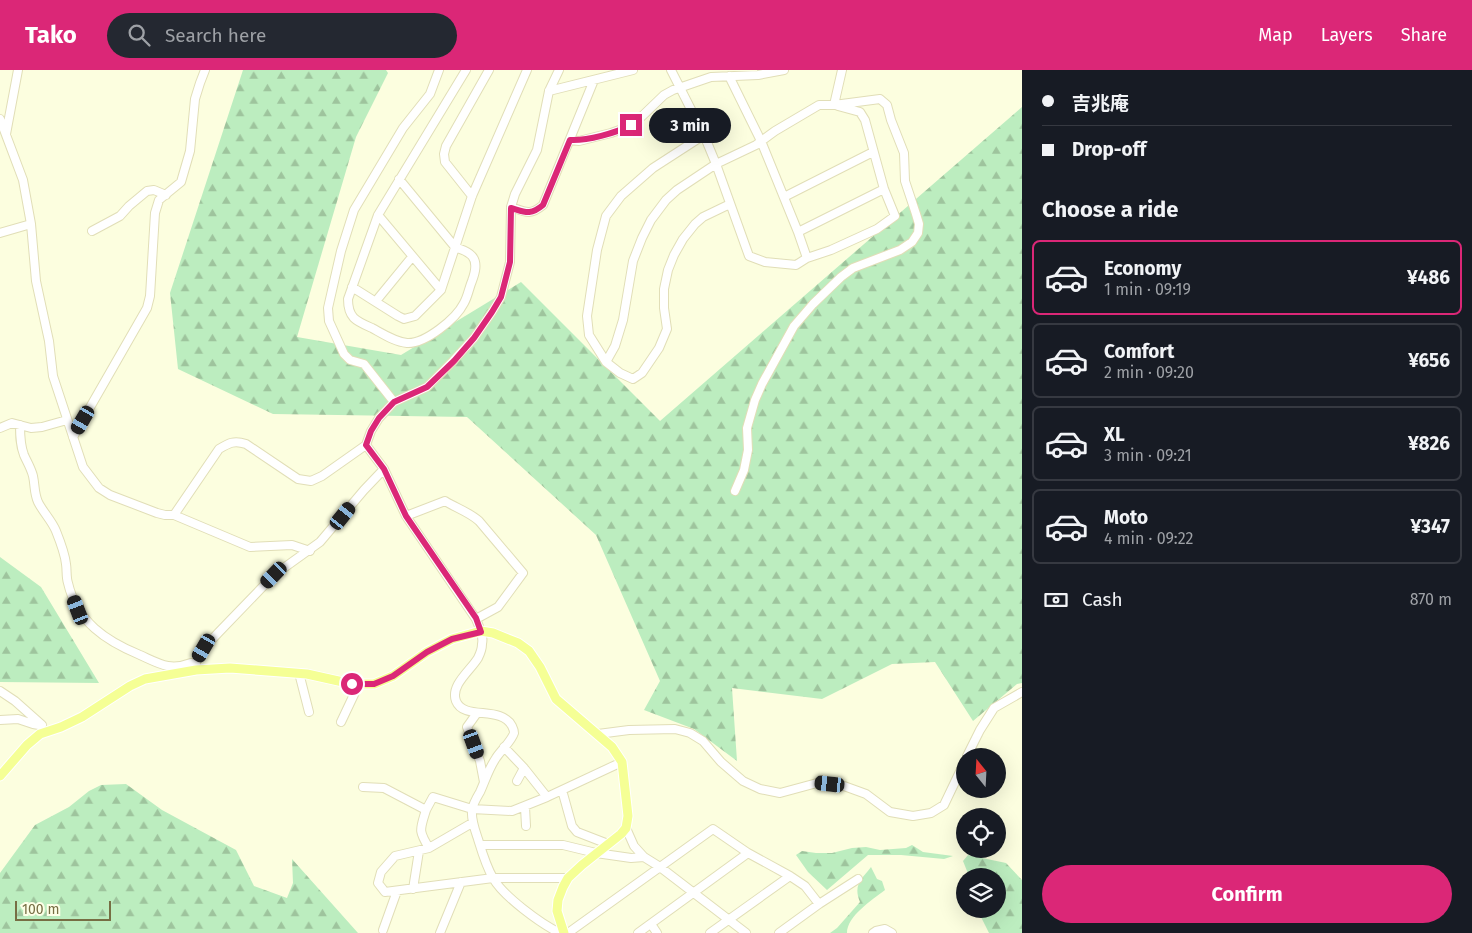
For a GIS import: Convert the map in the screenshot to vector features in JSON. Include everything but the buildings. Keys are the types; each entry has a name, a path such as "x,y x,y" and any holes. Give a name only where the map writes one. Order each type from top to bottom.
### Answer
{"main road":[{"path":"0,776 27,745 40,734 82,717 130,686 145,679 196,670 230,668 299,674 359,684 374,684 393,676 427,652 452,639 481,632 493,633 518,643 529,651 535,658 556,699 612,747 622,762 628,816 626,828 568,878 560,892 557,905 559,920 564,933"}],"street":[{"path":"6,134 18,70"},
{"path":"73,437 147,308 150,296 154,213 159,200 181,182 190,151 195,98 206,70"},
{"path":"394,402 364,364 350,360 344,354 329,321 328,308 341,251 354,210 403,128 430,94 439,70"},
{"path":"399,179 455,247 472,256 476,266 464,304 454,316 422,341 408,343 398,341 353,318 348,309 348,299 378,215 399,179 466,70"},
{"path":"472,196 445,162 444,154 446,146 489,70"},
{"path":"352,287 404,319 415,316 441,290 472,196 527,70"},
{"path":"174,515 218,449 238,441 246,444 298,479 311,481 322,476 366,445 371,431 379,418 394,402 427,387 474,338 501,297 510,262 511,208 515,194 537,150 549,91 559,70"},
{"path":"549,91 633,70"},
{"path":"671,70 704,135 749,256 765,262 796,265 807,258 831,250 877,229 895,216 884,189 865,120 860,112 834,105"},
{"path":"570,140 579,141 625,128 637,121 664,95 711,77 758,75 784,70"},
{"path":"834,105 842,70"},
{"path":"729,76 761,141 807,258"},
{"path":"511,208 528,213 536,211 543,205 594,80"},
{"path":"606,362 615,346 623,320 633,261 651,220 666,200 677,190 716,164 745,151 819,105 880,99 887,105 904,153 905,181 919,224 918,233 912,242 900,250 847,272 813,304 794,326 755,400 748,428 748,450 744,470 735,491"},
{"path":"0,119 23,180 31,224 36,281 49,341 53,376 83,467 99,488 124,502 157,513 174,515 250,547 292,545 310,551"},
{"path":"704,135 653,168 622,196 606,216 597,250 587,316 589,334 606,362 620,373 633,379 642,373 659,348 667,329 664,289 668,270 683,239 703,217 730,204"},
{"path":"784,197 874,152"},
{"path":"798,232 884,189"},
{"path":"92,231 120,216 147,191 154,190 166,195"},
{"path":"378,215 441,290"},
{"path":"0,233 31,224"},
{"path":"376,301 412,257"},
{"path":"0,428 12,423 32,428 42,427 67,420"},
{"path":"20,425 20,442 34,478 38,502 56,530 66,563 68,583 78,610 96,630 129,650 168,667 191,663 196,670"},
{"path":"366,445 384,469 406,516 476,618 481,632 482,644 480,654 459,684 455,698 460,706 466,710 505,718 513,728 513,734 496,757 472,809 472,823 493,878 500,888 533,916 560,933"},
{"path":"196,670 196,662 204,648 274,575 320,542 384,469"},
{"path":"406,516 445,501 473,515 523,573 498,607 476,618"},
{"path":"299,674 309,712"},
{"path":"341,722 359,684"},
{"path":"0,691 15,701 50,731"},
{"path":"971,748 994,708 1022,692"},
{"path":"477,713 467,727 480,761 484,782"},
{"path":"0,720 18,719 42,725"},
{"path":"598,734 629,730 675,728 690,733 703,741 721,762 743,781 760,788 780,793 817,783 844,786 866,794 890,812 913,816 931,813 944,805 956,780"},
{"path":"504,747 547,797"},
{"path":"429,848 421,836 420,830 426,810 433,797 472,809 512,811 526,807 622,762"},
{"path":"517,781 524,768"},
{"path":"363,787 384,788 426,810"},
{"path":"562,790 572,826 577,832 608,844"},
{"path":"526,807 526,826"},
{"path":"472,823 429,848 395,856 381,872 378,883 385,892 493,878 568,878"},
{"path":"626,828 634,846 644,857 746,933"},
{"path":"568,933 713,829 748,853 805,886 819,904"},
{"path":"480,845 563,845 596,854 630,858 644,857"},
{"path":"413,889 419,851"},
{"path":"638,933 748,853"},
{"path":"710,933 790,876"},
{"path":"779,933 858,879"},
{"path":"440,933 461,882"},
{"path":"384,930 397,891"},
{"path":"651,924 658,933"},
{"path":"873,933 876,930 885,929 892,933"}],"green space":[{"path":"243,70 386,70 388,73 356,137 297,337 401,355 521,282 660,421 1022,107 1022,683 1017,684 973,721 935,662 892,664 822,699 732,688 737,761 694,729 644,710 660,681 596,535 467,417 273,414 178,369 170,293"},
{"path":"0,557 41,587 99,683 0,682"},
{"path":"126,784 162,810 236,850 254,886 287,898 293,883 292,859 358,933 0,933 0,873 35,825 69,807 89,791 101,785"},
{"path":"912,845 923,852 953,856 944,859 901,855 868,855 827,890 808,872 796,855 802,851 832,853 852,848 866,847 880,850 906,848"},
{"path":"966,858 982,858 1006,863 1022,880 1022,933 989,933 982,918 1006,918 1006,868 966,868 963,861"},
{"path":"871,867 877,879 882,881 885,890 856,915 848,927 847,933 830,933 837,928 860,902 857,891 859,883"}],"route":[{"path":"352,684 374,684 393,676 427,652 452,639 481,632 476,618 406,516 384,469 366,445 371,431 379,418 394,402 427,387 454,361 474,338 492,312 501,297 510,262 511,208 528,213 536,211 543,205 570,140 579,141 611,133 631,125"}]}
